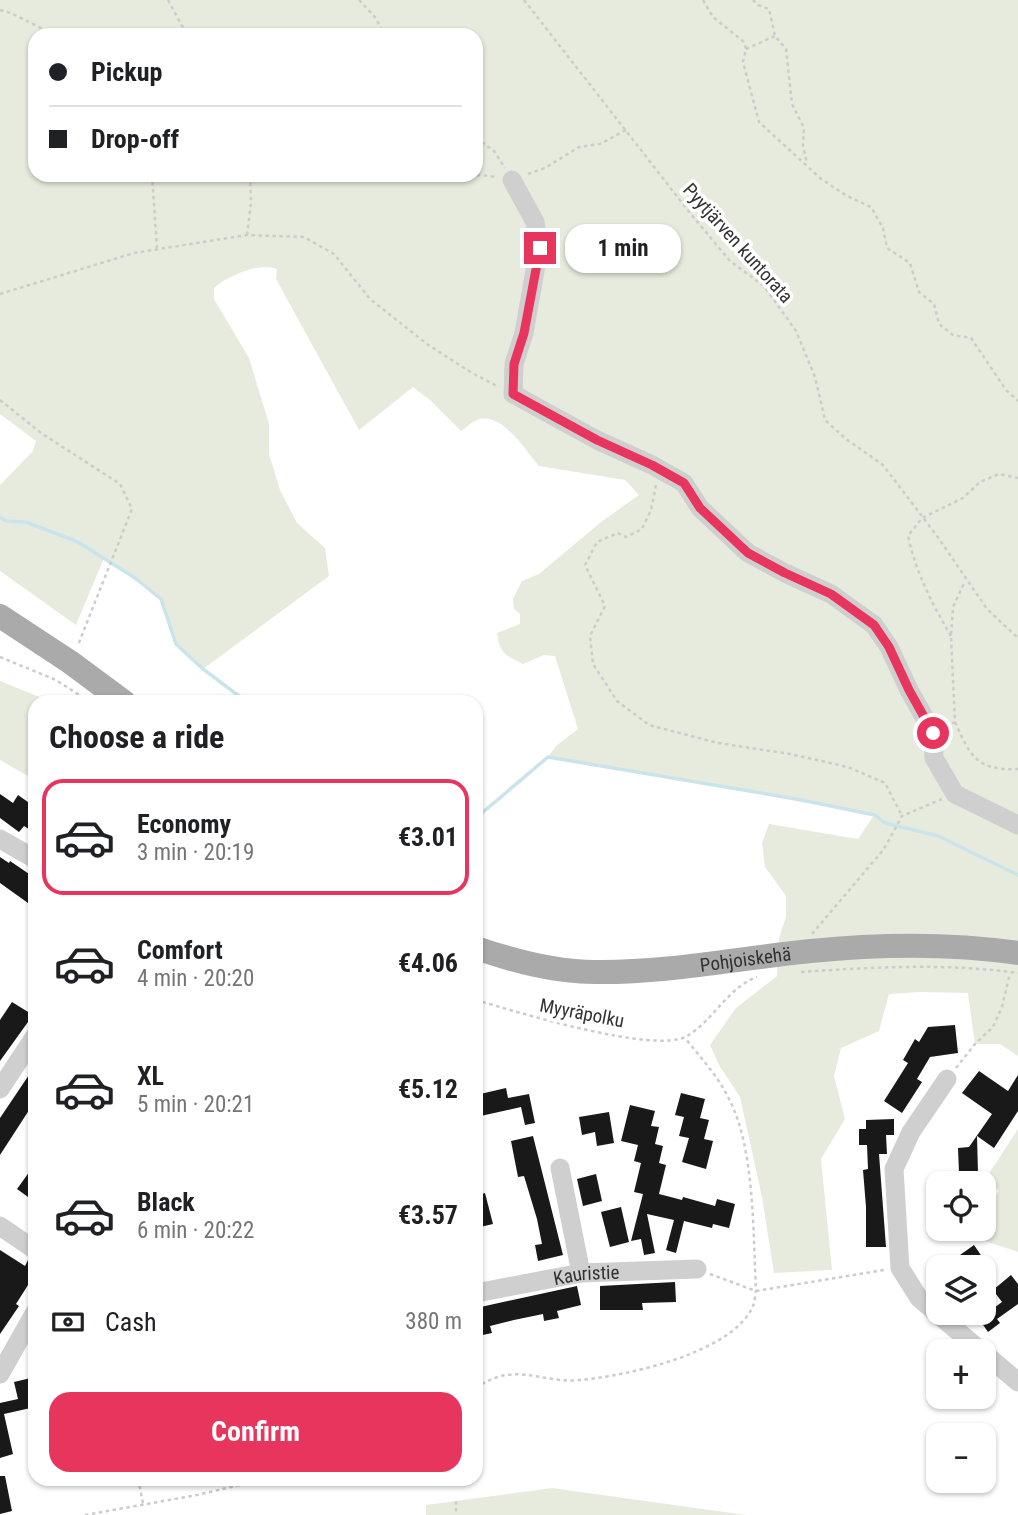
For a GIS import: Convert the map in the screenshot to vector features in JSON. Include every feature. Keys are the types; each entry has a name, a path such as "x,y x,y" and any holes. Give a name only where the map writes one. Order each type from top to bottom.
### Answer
{"main road":[{"path":"0,616 115,695"},
{"name":"Pohjoiskehä","path":"483,950 546,968 593,972 814,961 933,945 1014,962"}],"street":[{"path":"512,180 536,222 540,248 524,333 514,364 513,394 684,483 700,508 748,553 831,594 874,625 889,647 933,733 934,758 955,794 1018,825"},
{"path":"0,839 28,855"},
{"path":"0,1089 28,1047"},
{"path":"947,1079 911,1132 894,1169 900,1268 919,1298 967,1339"},
{"path":"560,1168 581,1273"},
{"path":"0,1226 28,1245"},
{"name":"Kauristie","path":"483,1292 581,1273 697,1269"},
{"path":"0,1374 28,1324"},
{"path":"996,1364 1018,1382"}],"path":[{"path":"168,0 183,28"},
{"path":"359,0 376,18 381,28"},
{"name":"Pyytjärven kuntorata","path":"524,0 730,261 764,286 796,331 815,377 825,420 846,439 883,465 987,609 1018,638"},
{"path":"703,0 713,17 744,42 746,49 743,62 758,122 820,178 871,207 883,228 887,248 911,262 919,292 934,304 939,324 953,335 971,338 1006,390 1018,401"},
{"path":"753,0 769,9 775,36 786,49 792,104 804,128 803,145 807,165"},
{"path":"0,10 41,28"},
{"path":"746,49 775,36"},
{"path":"483,175 512,180 545,168 579,147 600,144 626,130"},
{"path":"483,143 494,151 512,180"},
{"path":"152,182 157,250"},
{"path":"247,235 250,182"},
{"path":"0,294 134,253 247,235 304,237 334,254 370,299 427,344 471,373 513,394"},
{"path":"0,400 41,433 120,484 132,509 70,662"},
{"path":"659,468 651,510 642,529 626,537 618,533 597,542 585,565 605,606 590,636 593,664 617,701 649,725 718,743 860,772 886,783 902,816"},
{"path":"951,636 931,602 914,562 908,536 922,518 963,498 980,482 999,474 1018,478"},
{"path":"966,580 953,607 951,636 955,722 969,753 985,765 1001,770 1018,769"},
{"path":"0,657 56,680 79,695"},
{"path":"933,733 955,722"},
{"path":"814,961 812,932 884,849 902,816 955,794"},
{"path":"789,973 814,961 947,968 1014,962"},
{"path":"1014,962 1018,973"},
{"path":"947,1079 975,1044 993,1027 1002,1007 1014,962"},
{"path":"483,1385 509,1373 578,1380 636,1371 694,1354 713,1344 742,1322 753,1306 756,1290 751,1185 738,1120 718,1080 685,1038 701,1026 740,986 765,974"},
{"name":"Myyräpolku","path":"483,1002 562,1025 651,1041 685,1038"},
{"path":"697,1269 756,1290 900,1268"},
{"path":"139,1486 143,1504"},
{"path":"85,1515 235,1486"},
{"path":"456,1501 456,1515"}],"shaded area":[{"path":"0,0 1018,0 1018,1056 1000,1044 975,1044 968,993 889,994 879,1031 841,1048 834,1076 845,1119 821,1159 832,1270 774,1273 762,1197 740,1097 719,1065 710,1045 736,1008 777,976 779,938 786,917 786,896 765,867 762,843 769,824 858,839 874,815 548,757 556,746 578,729 555,656 544,655 523,664 504,653 497,633 520,624 520,614 514,609 513,599 522,581 539,574 601,522 639,495 625,480 539,466 519,441 494,420 475,421 461,431 413,387 359,430 276,279 277,269 262,267 244,271 214,288 214,299 249,358 269,424 269,454 280,490 297,523 325,548 329,576 203,669 176,644 161,599 104,558 76,625 0,571 0,485 33,451 36,441 0,414"},
{"path":"0,681 35,695 28,695 28,776 0,760"},
{"path":"1018,1129 1018,1252 985,1241 996,1241 996,1196 999,1191 996,1188 996,1171 991,1171"},
{"path":"552,1488 746,1515 426,1515 426,1505"}],"building":[{"path":"0,794 13,803 18,795 28,802 28,829 24,826 19,832 0,818"},
{"path":"0,857 28,873 28,903 0,883"},
{"path":"12,1002 28,1012 28,1022 0,1061 0,1020"},
{"path":"955,1025 958,1053 930,1057 917,1079 922,1082 902,1113 884,1101 908,1063 903,1060 915,1039 919,1042 928,1027"},
{"path":"979,1071 1008,1091 1018,1075 1018,1111 994,1148 977,1136 978,1171 959,1171 958,1148 969,1147 992,1114 962,1093"},
{"path":"28,1076 28,1112 0,1155 0,1118"},
{"path":"506,1088 508,1098 529,1094 535,1123 525,1125 521,1107 483,1115 483,1093"},
{"path":"681,1093 705,1099 700,1118 709,1120 704,1139 713,1141 706,1169 682,1162 689,1138 679,1136 684,1117 675,1115"},
{"path":"630,1105 655,1111 651,1126 659,1127 655,1144 663,1146 659,1163 666,1165 659,1194 715,1206 717,1199 735,1204 729,1228 713,1224 712,1228 684,1221 676,1253 666,1250 674,1220 647,1214 655,1253 644,1255 641,1239 631,1241 643,1194 634,1192 641,1163 634,1161 638,1145 621,1141"},
{"path":"609,1112 614,1143 597,1146 595,1132 582,1135 579,1117"},
{"path":"894,1119 894,1135 886,1135 887,1154 879,1154 886,1247 866,1247 863,1170 868,1169 867,1145 859,1145 859,1129 866,1129 866,1120"},
{"path":"533,1136 563,1255 538,1261 535,1245 542,1244 537,1219 524,1176 518,1177 511,1141"},
{"path":"28,1174 28,1197 17,1189"},
{"path":"596,1174 602,1201 583,1206 577,1179"},
{"path":"485,1193 493,1224 483,1226"},
{"path":"621,1207 629,1242 610,1247 601,1212"},
{"path":"974,1245 981,1255 960,1255"},
{"path":"0,1250 25,1266 28,1260 28,1285 16,1304 19,1306 0,1334"},
{"path":"1011,1275 1018,1284 1018,1304 997,1319 1000,1323 988,1332 983,1325 996,1325 996,1306 1002,1302 996,1294 996,1288"},
{"path":"675,1282 676,1302 642,1303 643,1310 600,1310 600,1286"},
{"path":"577,1286 581,1305 557,1311 559,1318 544,1321 543,1314 490,1326 492,1333 483,1335 483,1306"},
{"path":"28,1379 28,1409 4,1414 13,1454 0,1458 0,1403 18,1399 14,1382"},
{"path":"0,1476 5,1476 12,1511 0,1514"}],"waterway":[{"path":"0,517 6,521 26,522 78,542 135,578 161,599 176,644 238,695"},
{"path":"483,812 548,757 875,815 885,823 938,836 1018,875"}],"route":[{"path":"540,248 524,333 514,364 513,394 684,483 700,508 748,553 831,594 874,625 889,647 933,733"}]}
